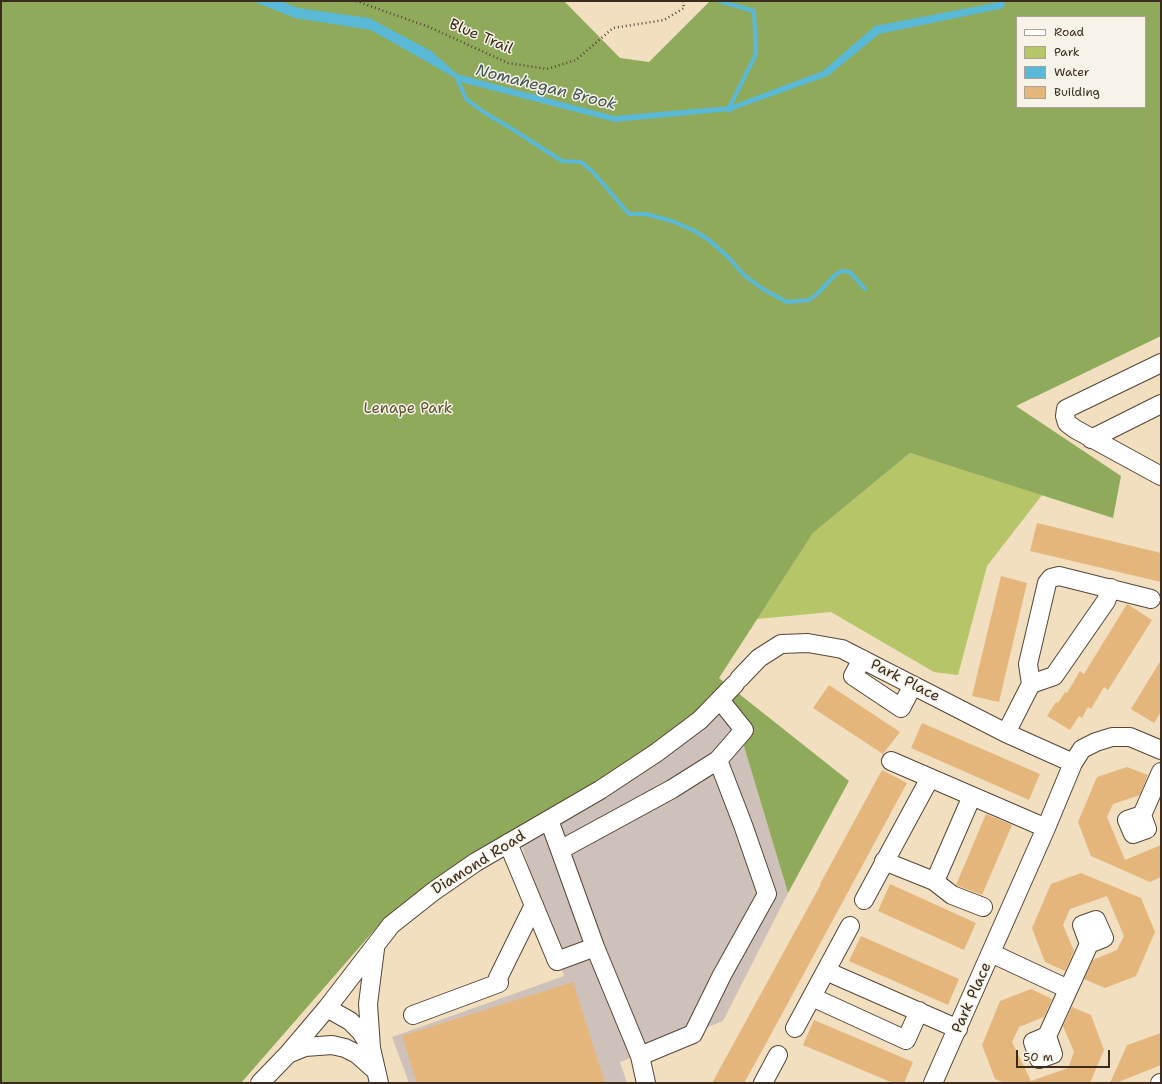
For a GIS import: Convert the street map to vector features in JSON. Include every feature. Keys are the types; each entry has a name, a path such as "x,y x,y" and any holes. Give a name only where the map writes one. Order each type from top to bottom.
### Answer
{"street":[{"path":"1161,363 1066,408 1065,416 1067,423 1161,476"},
{"path":"1092,438 1161,404"},
{"path":"1006,733 1031,684 1028,664 1047,583 1051,578 1059,576 1151,599"},
{"path":"1031,684 1054,676 1106,601 1111,588"},
{"name":"Park Place","path":"737,681 759,658 781,644 808,643 842,649 1006,733 1073,763"},
{"path":"862,659 853,676 901,708 913,685"},
{"name":"Diamond Road","path":"260,1083 288,1054 327,1008 391,925 434,891 508,844 600,790 656,754 700,720 737,681"},
{"path":"560,850 672,789 718,760 744,730 720,700"},
{"name":"Park Place","path":"938,1082 958,1029 1073,763 1082,749 1096,742 1112,737 1130,737 1161,750"},
{"path":"640,1056 693,1034 722,975 767,894 743,824 718,760"},
{"path":"891,761 1046,828"},
{"path":"1142,815 1161,772"},
{"path":"864,900 930,778"},
{"path":"935,881 972,796"},
{"path":"549,820 596,947 640,1056 646,1083"},
{"path":"508,844 557,961 596,947"},
{"path":"884,861 935,881 952,895 983,907"},
{"path":"413,1015 499,983 498,978 534,905"},
{"path":"795,1028 850,926"},
{"path":"1047,1036 1089,944"},
{"path":"376,946 368,1004 371,1048 377,1076"},
{"path":"991,953 1068,989"},
{"path":"826,971 958,1029"},
{"path":"812,997 906,1040 920,1011"},
{"path":"327,1008 356,1026 371,1048"},
{"path":"288,1054 305,1047 332,1045 351,1051 377,1076"},
{"path":"763,1083 778,1055"}],"path":[{"name":"Blue Trail","path":"356,1 429,27 508,63 547,69 576,60 613,28 664,20 684,8 683,1"}],"shaded area":[{"path":"710,704 737,723 788,893 723,1021 620,1062 627,1083 409,1083 392,1037 564,976 517,831"}],"green space":[{"name":"Lenape Park","path":"1,1 564,1 620,58 649,62 710,1 1161,1 1161,336 1016,406 1121,476 1113,518 910,453 813,533 719,678 849,781 788,893 737,723 710,705 685,728 517,831 384,919 241,1083 1,1083"},
{"path":"910,453 1042,495 987,566 958,675 934,672 831,612 757,619 813,533"}],"water":[{"path":"252,1 280,1 298,8 369,18 431,51 457,74 614,116 730,106 823,71 875,26 1005,1 1004,8 879,34 828,76 730,111 615,122 464,83 371,30 295,18"}],"building":[{"path":"1037,523 1161,553 1161,582 1030,551"},
{"path":"1001,576 1027,583 999,702 972,696"},
{"path":"1127,604 1152,620 1108,690 1104,687 1091,709 1088,707 1082,718 1079,716 1070,730 1047,716 1056,702 1058,703 1065,692 1067,693 1080,671 1084,674"},
{"path":"1161,660 1161,712 1154,723 1131,709"},
{"path":"829,685 900,732 883,754 813,708"},
{"path":"922,723 1040,774 1029,800 911,748"},
{"path":"1127,767 1148,775 1140,795 1113,804 1107,817 1125,860 1161,845 1161,877 1150,882 1091,856 1078,822 1097,777"},
{"path":"882,770 907,783 769,1038 744,1083 712,1083 821,884"},
{"path":"986,814 1012,825 982,895 956,885"},
{"path":"1081,873 1141,898 1155,932 1136,976 1105,988 1084,979 1093,960 1117,950 1124,936 1107,896 1070,909 1063,925 1074,951 1065,971 1045,962 1032,928 1051,884"},
{"path":"890,884 976,923 964,950 878,911"},
{"path":"861,936 959,979 948,1005 849,961"},
{"path":"573,982 605,1083 417,1083 402,1036"},
{"path":"1031,989 1052,999 1044,1017 1019,1027 1012,1042 1031,1081 1068,1068 1074,1052 1063,1026 1072,1007 1091,1015 1104,1050 1090,1083 1005,1083 995,1079 982,1045 1000,1001"},
{"path":"814,1020 913,1062 904,1083 893,1083 803,1045"},
{"path":"1161,1033 1161,1065 1116,1083 1110,1083 1127,1045"}],"waterway":[{"path":"719,1 754,11 756,54 730,106 730,111"},
{"path":"457,78 466,99 485,113 562,161 581,162 593,172 629,214 645,214 672,221 693,230 709,240 728,257 744,275 763,289 787,302 809,300 817,294 835,275 842,271 850,272 865,289"}],"water label":[{"name":"Nomahegan Brook","path":"546,88"}]}
